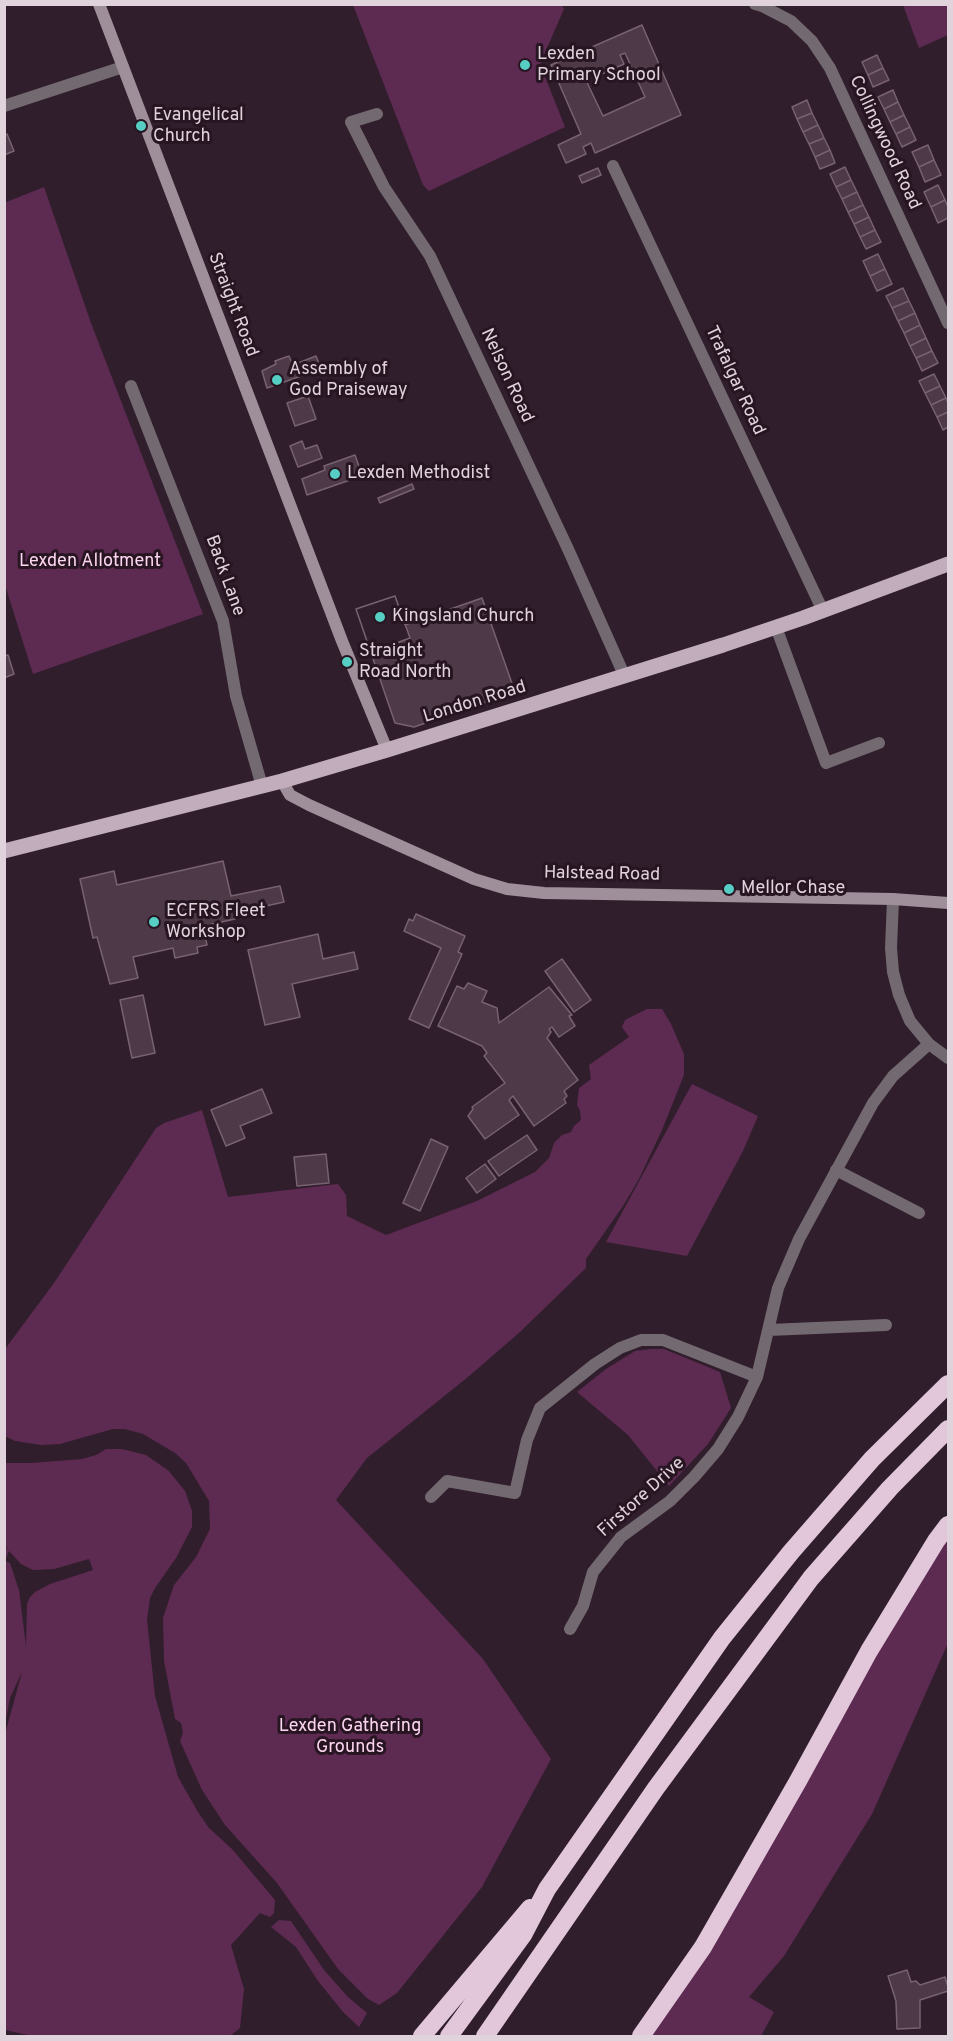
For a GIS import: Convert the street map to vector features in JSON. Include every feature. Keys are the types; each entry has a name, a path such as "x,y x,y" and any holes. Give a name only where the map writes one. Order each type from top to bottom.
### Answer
{"highway":[{"path":"449,2037 523,1935 547,1889 722,1638 791,1552 872,1459 948,1384"},
{"path":"485,2037 656,1788 811,1578 890,1488 948,1429"},
{"path":"641,2037 704,1947 869,1651 948,1525"},
{"path":"422,2037 516,1922 547,1889"}],"main road":[{"name":"London Road","path":"4,851 282,781 387,750 625,677 776,627 948,564"}],"street":[{"name":"Straight Road","path":"99,4 338,631 387,750"},
{"name":"Collingwood Road","path":"755,4 791,21 812,41 830,68 948,324"},
{"path":"4,106 123,67"},
{"name":"Nelson Road","path":"377,114 351,122 384,187 430,256 568,549 625,677"},
{"name":"Trafalgar Road","path":"613,166 823,611"},
{"name":"Back Lane","path":"131,386 223,621 236,696 262,786"},
{"path":"776,627 826,763 879,743"},
{"name":"Halstead Road","path":"282,781 291,795 320,810 474,879 507,889 544,893 893,899 948,903"},
{"path":"893,899 891,948 893,972 899,995 910,1021 929,1044 948,1058"},
{"name":"Firstore Drive","path":"570,1629 583,1606 593,1572 621,1538 670,1501 694,1477 718,1449 738,1417 757,1377 778,1288 799,1239 873,1103 893,1076 929,1044"},
{"path":"836,1170 919,1213"},
{"path":"769,1330 886,1325"},
{"path":"431,1497 447,1480 515,1493 527,1440 540,1408 595,1364 620,1348 641,1340 663,1340 757,1377"}],"green space":[{"path":"353,5 562,5 564,9 540,64 565,127 429,191 423,185"},
{"path":"903,5 948,5 948,35 919,48"},
{"name":"Lexden Allotment","path":"44,187 91,323 203,614 33,674 5,585 4,203"},
{"name":"Lexden Gathering Grounds","path":"647,1009 662,1009 671,1024 684,1054 684,1075 639,1179 586,1259 586,1268 520,1332 367,1458 336,1500 483,1659 551,1759 482,1887 397,1993 379,2005 368,1999 338,1969 277,1883 225,1825 202,1790 180,1741 183,1733 181,1723 175,1719 164,1661 163,1618 174,1585 196,1557 210,1529 209,1501 186,1463 175,1453 143,1434 125,1429 113,1429 60,1444 41,1445 15,1441 5,1436 5,1349 54,1283 156,1128 164,1123 202,1110 228,1197 338,1184 346,1195 347,1216 386,1235 477,1201 535,1172 549,1158 554,1143 562,1135 571,1132 581,1120 577,1105 579,1088 591,1079 589,1065 629,1037 622,1027 625,1020"},
{"path":"692,1084 758,1116 743,1151 687,1256 606,1242"},
{"path":"664,1349 720,1372 731,1408 708,1444 669,1486 628,1435 577,1392 606,1369 635,1351"},
{"path":"106,1449 122,1449 146,1455 169,1471 185,1491 192,1511 192,1527 176,1558 150,1598 147,1620 155,1696 178,1777 198,1812 209,1828 232,1849 275,1900 274,1913 270,1917 260,1913 231,1945 244,1989 240,2028 230,2036 32,2036 5,2030 5,1734 22,1672 10,1698 5,1724 5,1561 5,1547 8,1549 4,1543 5,1463 82,1459","holes":["9,1551 21,1564 33,1570 54,1569 89,1559 93,1570 50,1584 30,1597 27,1604 26,1646 19,1590 10,1563 5,1561"]},
{"path":"948,1533 948,1643 872,1814 784,1956 749,1997 774,2012 761,2036 643,2036"},
{"path":"279,1920 291,1921 324,1970 348,1997 367,2013 359,2027 343,2012 318,1981 296,1947 271,1927"}],"building":[{"path":"642,25 681,115 595,153 591,143 583,147 586,154 566,163 558,145 581,134 551,65","holes":["625,53 645,97 603,116 583,74 592,71 595,77 624,64 620,55"]},
{"path":"877,55 883,68 868,75 862,62"},
{"path":"883,68 889,80 873,87 868,75"},
{"path":"893,90 898,102 884,109 878,97"},
{"path":"807,100 812,113 797,119 792,107"},
{"path":"898,102 904,115 890,122 884,109"},
{"path":"812,113 818,125 803,132 797,119"},
{"path":"904,115 910,127 896,134 890,122"},
{"path":"818,125 824,138 809,144 803,132"},
{"path":"910,127 916,140 902,147 896,134"},
{"path":"7,134 14,151 4,155 4,135"},
{"path":"824,138 830,150 815,157 809,144"},
{"path":"928,145 934,160 919,167 912,152"},
{"path":"830,150 835,163 820,169 815,157"},
{"path":"934,160 941,175 925,182 919,167"},
{"path":"845,167 851,180 836,187 830,174"},
{"path":"598,168 601,175 582,183 579,176"},
{"path":"851,180 857,192 842,199 836,187"},
{"path":"938,185 945,200 931,207 924,192"},
{"path":"857,192 863,205 848,212 842,199"},
{"path":"945,200 948,207 948,218 938,223 931,207"},
{"path":"863,205 869,217 854,224 848,212"},
{"path":"869,217 875,230 860,237 854,224"},
{"path":"875,230 881,242 866,249 860,237"},
{"path":"878,254 885,269 870,276 863,261"},
{"path":"885,269 892,284 877,291 870,276"},
{"path":"903,288 909,301 892,308 886,296"},
{"path":"909,301 915,313 898,321 892,308"},
{"path":"915,313 920,325 904,333 898,321"},
{"path":"920,325 926,338 910,346 904,333"},
{"path":"926,338 932,351 916,358 910,346"},
{"path":"932,351 938,363 922,371 916,358"},
{"name":"Assembly of God Praiseway","path":"289,356 293,365 316,356 321,369 267,388 262,371 276,364 275,361"},
{"path":"934,374 940,386 925,393 919,381"},
{"path":"940,386 946,398 931,405 925,393"},
{"path":"308,396 316,419 295,426 287,403"},
{"path":"946,398 948,412 937,417 931,405"},
{"path":"948,412 948,427 943,430 937,417"},
{"path":"302,441 305,449 317,445 322,458 298,467 290,446"},
{"name":"Lexden Methodist","path":"355,455 361,472 349,476 350,480 307,495 302,479 325,470 324,466"},
{"path":"412,484 414,489 380,503 378,498"},
{"path":"395,596 405,625 482,598 515,692 414,727 395,723 356,609"},
{"name":"Kingsland Church","path":"395,596 410,638 399,642 400,646 389,651 387,648 371,653 356,609"},
{"path":"8,655 14,674 4,678 4,656"},
{"name":"ECFRS Fleet Workshop","path":"223,861 231,896 280,886 284,902 234,913 235,919 203,926 207,945 197,947 198,953 175,958 173,948 133,957 138,978 110,984 97,937 93,938 80,879 114,871 117,885"},
{"path":"416,914 465,936 458,952 462,954 429,1028 409,1019 441,948 404,931 409,919 413,921"},
{"path":"318,934 323,959 354,952 358,969 292,984 300,1017 265,1025 248,950"},
{"path":"562,959 591,1000 574,1012 545,971"},
{"path":"468,983 487,991 482,1002 497,1008 499,1023 549,987 572,1015 569,1016 575,1026 559,1037 552,1027 549,1029 551,1032 547,1038 578,1080 564,1091 567,1096 564,1099 566,1103 534,1126 513,1096 509,1100 519,1115 485,1139 468,1116 472,1107 505,1083 484,1056 487,1053 482,1046 438,1026 457,986 464,989"},
{"path":"143,995 155,1053 132,1058 120,1000"},
{"path":"262,1089 272,1113 240,1126 245,1138 226,1146 211,1110"},
{"path":"527,1135 537,1150 499,1176 488,1161"},
{"path":"431,1139 448,1147 420,1211 403,1203"},
{"path":"326,1154 329,1183 297,1186 294,1157"},
{"path":"485,1164 496,1179 477,1193 466,1178"},
{"path":"907,1970 911,1982 916,1981 920,1985 945,1977 948,1991 920,2000 920,2028 897,2029 896,2001 888,1976"}],"place":[{"name":"Lexden Primary School","path":"525,65"},
{"name":"Evangelical Church","path":"141,126"},
{"name":"Assembly of God Praiseway","path":"277,380"},
{"name":"Lexden Methodist","path":"335,474"},
{"name":"Kingsland Church","path":"380,617"},
{"name":"Straight Road North","path":"347,662"},
{"name":"Mellor Chase","path":"729,889"},
{"name":"ECFRS Fleet Workshop","path":"154,922"}]}
